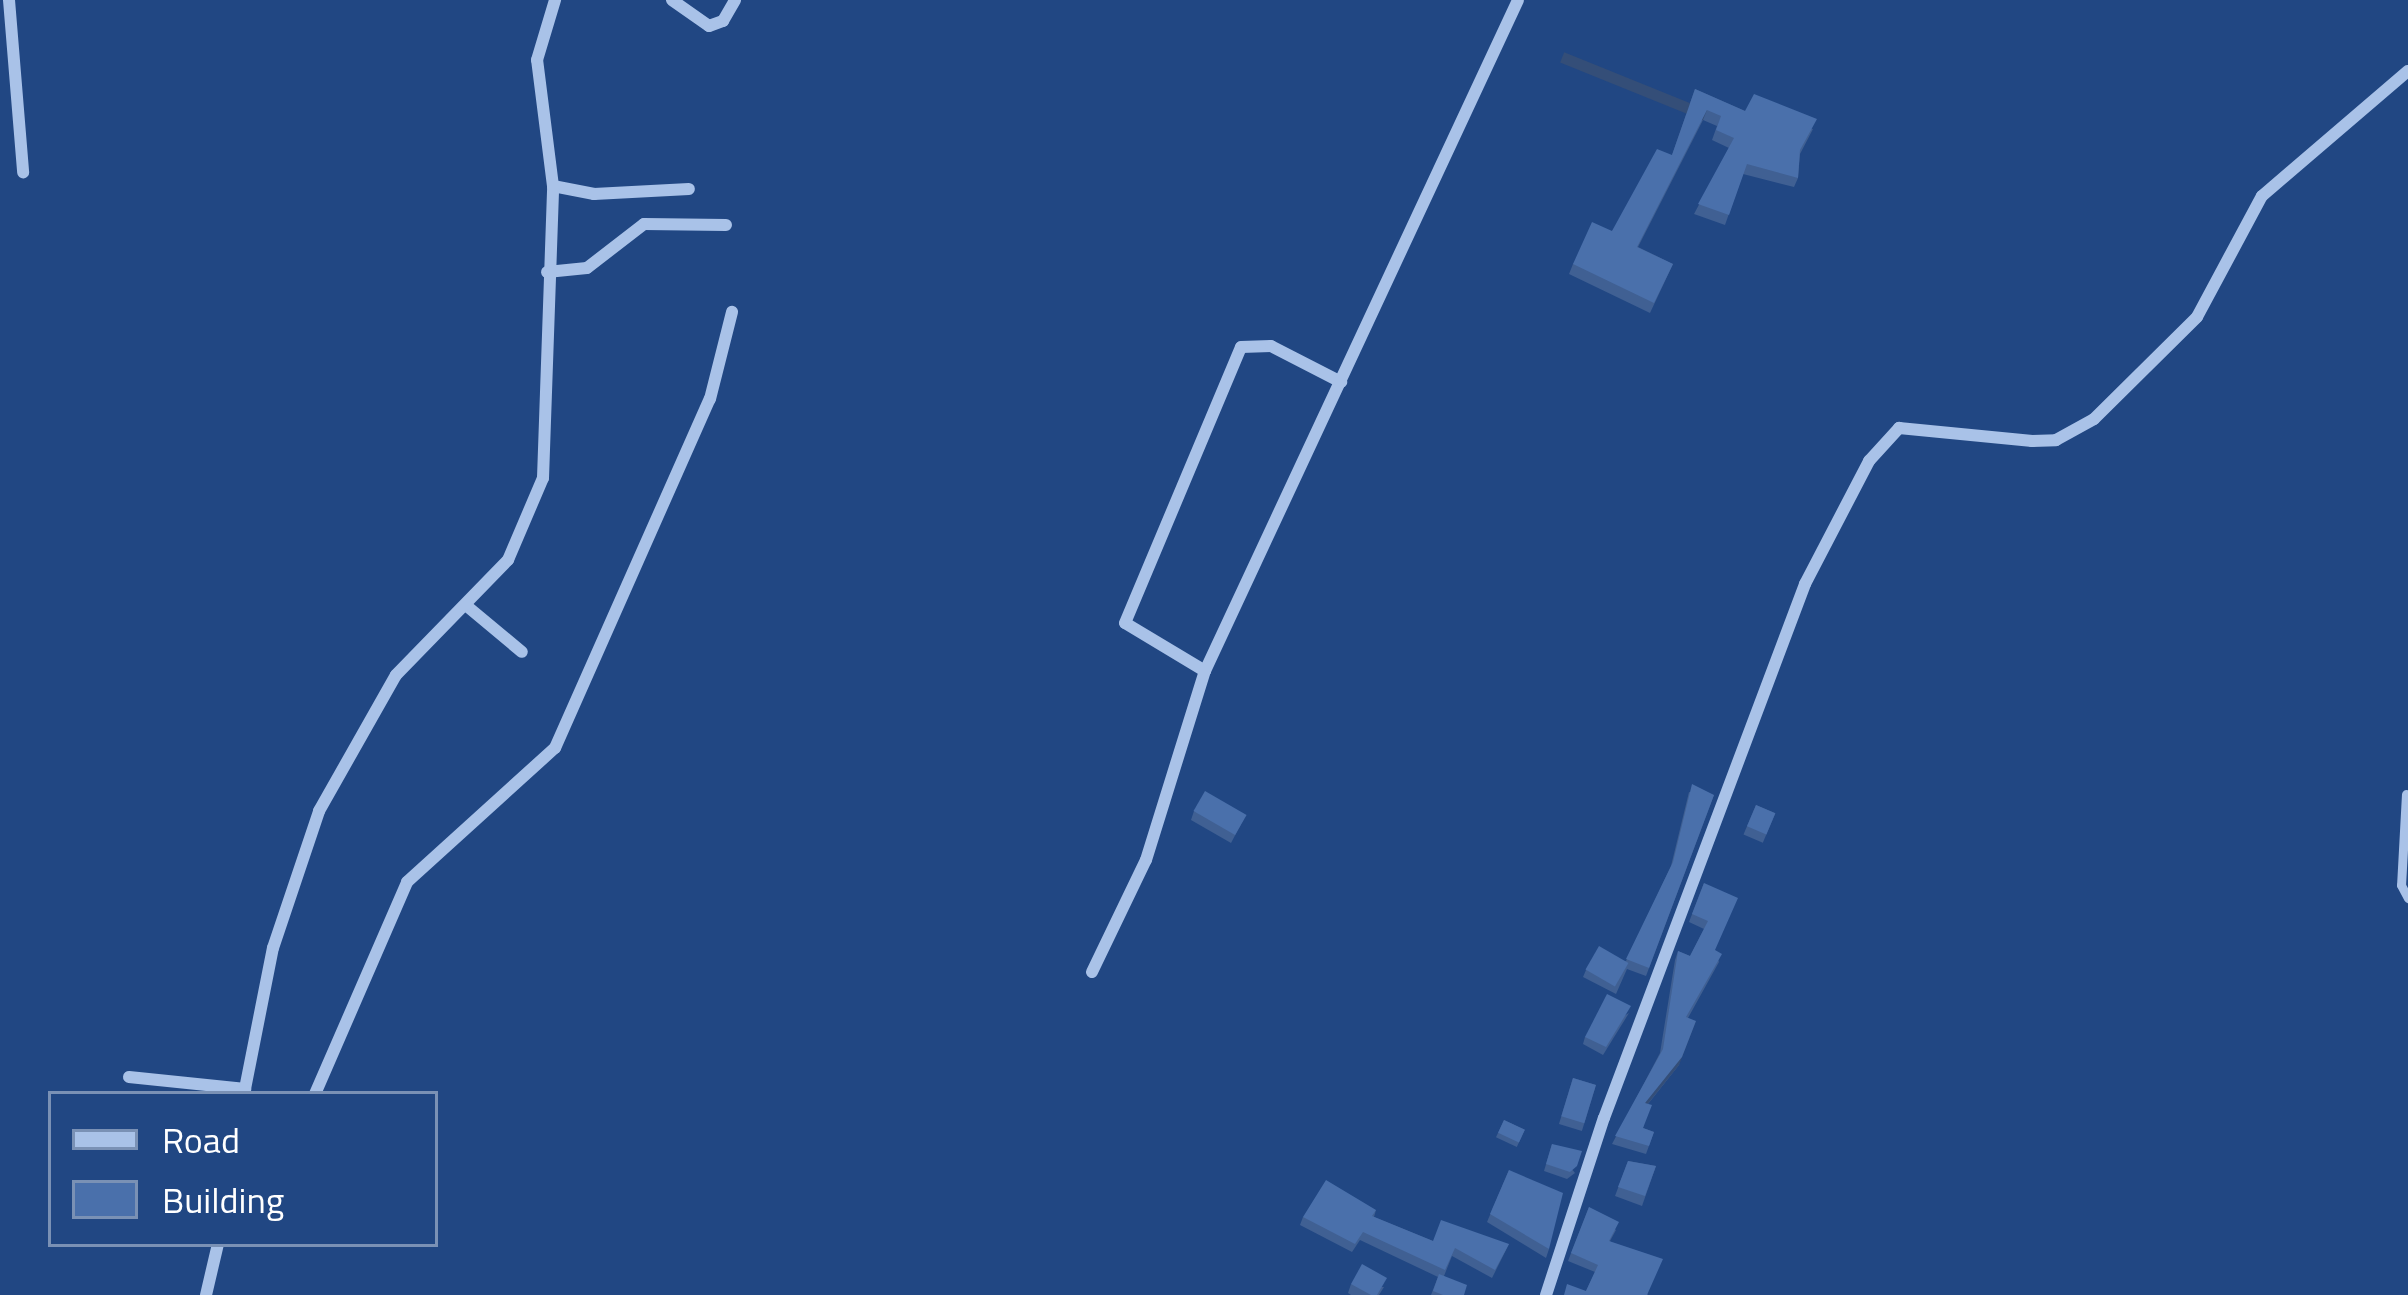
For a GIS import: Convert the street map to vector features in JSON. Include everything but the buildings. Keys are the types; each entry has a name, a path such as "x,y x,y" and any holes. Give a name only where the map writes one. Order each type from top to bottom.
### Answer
{"street":[{"path":"9,0 23,172"},
{"path":"129,1077 245,1091 273,948 319,811 396,675 468,607 508,560 543,478 553,186 537,61 555,0"},
{"path":"672,0 709,26 723,21 735,0"},
{"path":"1092,972 1146,860 1205,671 1518,0"},
{"path":"1546,1295 1604,1118 1805,584 1868,461 1899,428 2056,440 2094,419 2197,317 2262,196 2408,71"},
{"path":"553,186 594,194 689,189"},
{"path":"547,272 587,268 644,224 726,225"},
{"path":"316,1091 407,882 555,748 710,399 732,311"},
{"path":"1205,671 1125,623 1241,347 1271,346 1341,382"},
{"path":"468,607 522,652"},
{"path":"206,1295 217,1247"}],"lane":[{"path":"2406,794 2402,886 2408,898"}]}
